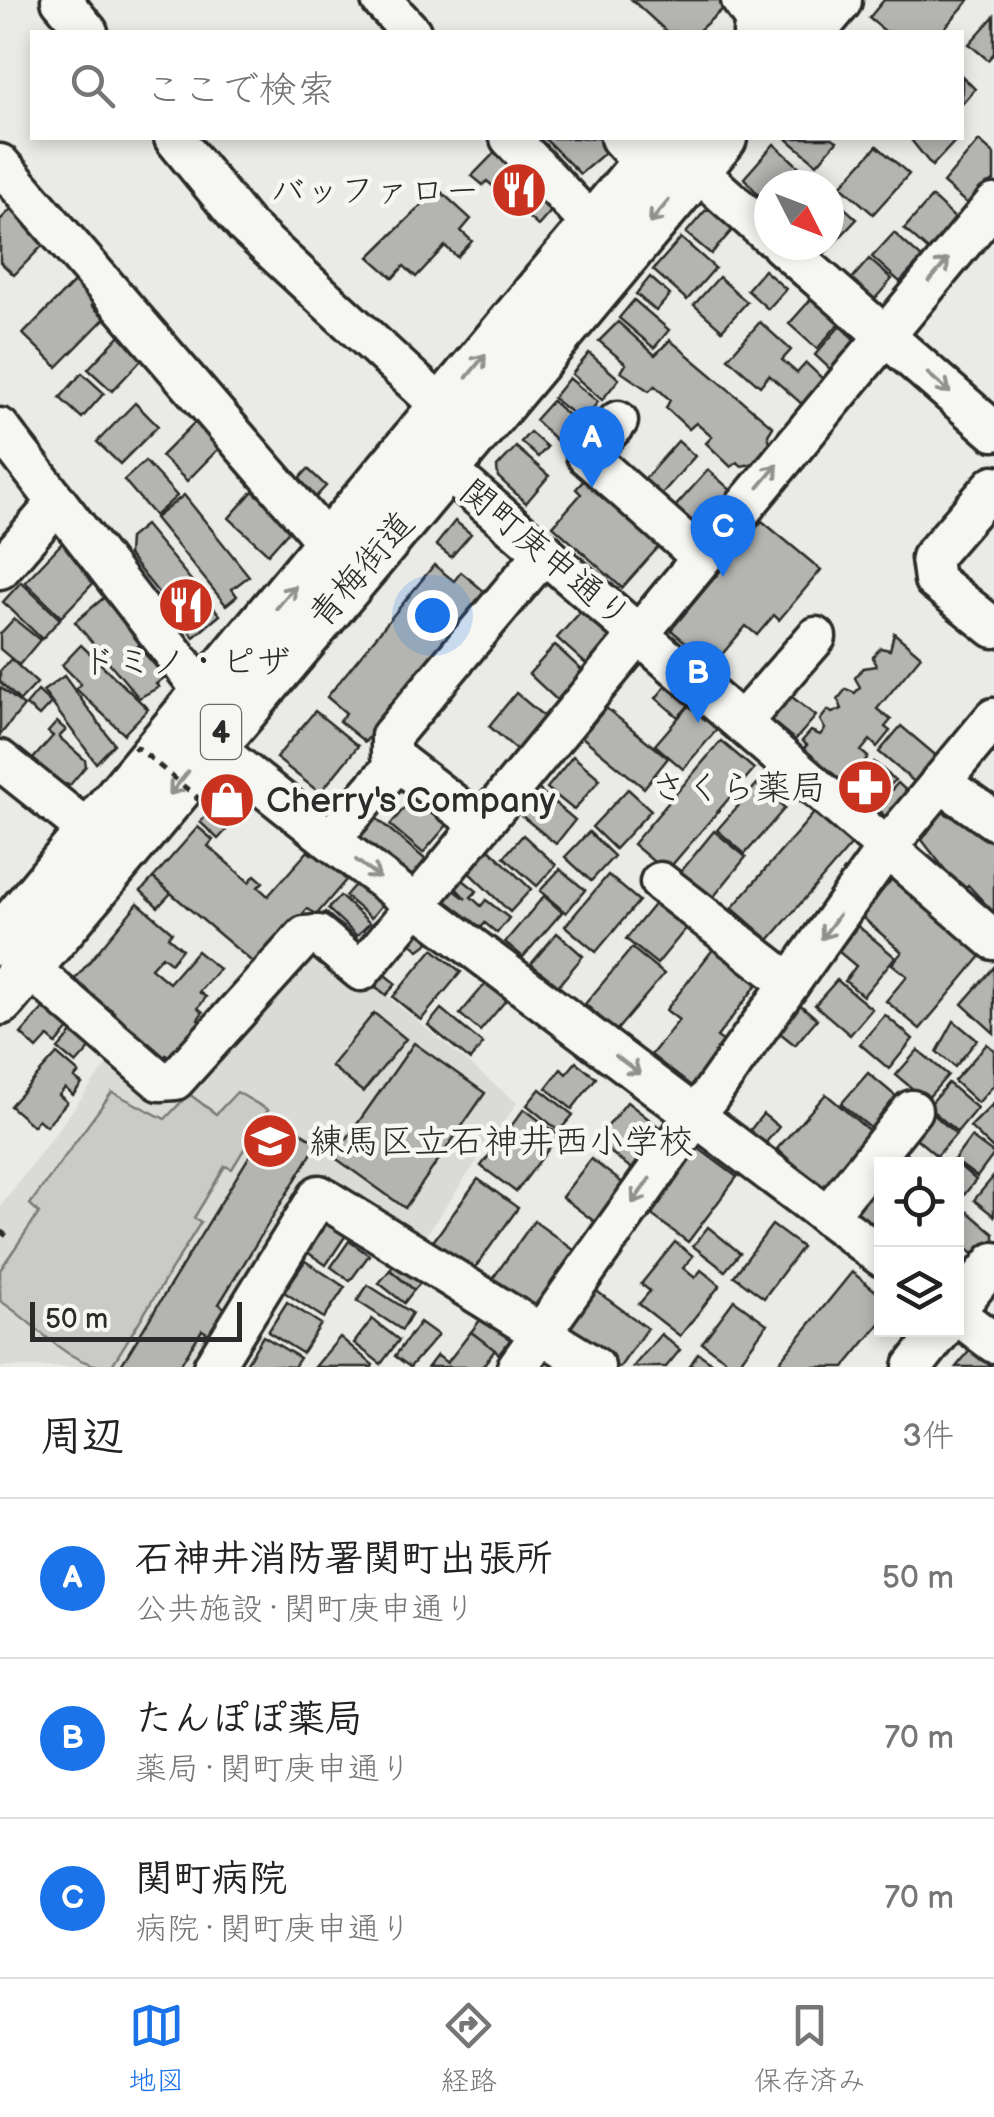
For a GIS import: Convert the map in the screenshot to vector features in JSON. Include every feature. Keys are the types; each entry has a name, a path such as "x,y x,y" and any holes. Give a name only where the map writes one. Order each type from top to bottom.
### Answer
{"main road":[{"path":"812,30 837,0"},
{"name":"青梅街道","path":"9,970 90,832 199,720 435,439 670,149"},
{"name":"青梅街道","path":"9,970 328,546 435,439 592,225 670,149"}],"street":[{"path":"61,0 86,30"},
{"path":"381,0 410,30"},
{"name":"関町庚申通り","path":"176,140 245,225 435,439 545,552 994,940"},
{"path":"512,140 592,225"},
{"path":"670,149 754,222"},
{"path":"0,164 328,546"},
{"path":"9,970 160,1081 175,1080 305,936 318,935 361,971 994,204"},
{"path":"798,260 994,431"},
{"path":"618,420 586,455 701,557"},
{"path":"0,428 57,503 199,720 330,840 874,1251"},
{"path":"994,485 931,558 934,580 994,628"},
{"path":"0,569 57,503"},
{"path":"481,825 391,756 391,736 545,552"},
{"path":"742,722 816,637"},
{"path":"517,1367 887,847 994,718"},
{"path":"0,760 90,832"},
{"path":"330,840 398,761"},
{"path":"940,782 994,820"},
{"path":"660,882 790,983"},
{"path":"827,1216 912,1110"},
{"path":"213,1367 319,1195 595,1367"},
{"path":"964,1301 994,1262"},
{"path":"964,1319 994,1343"},
{"path":"913,1367 937,1337"}],"path":[{"path":"134,750 137,747 198,798 196,801"},
{"path":"0,1230 11,1239"}],"shaded area":[{"name":"練馬区立石神井西小学校","path":"310,950 319,951 363,990 370,982 517,1103 420,1244 316,1178 200,1367 0,1367 0,1207 110,1060 171,1105"},
{"path":"112,1092 165,1119 189,1094 216,1114 237,1092 268,1110 232,1169 225,1166 194,1218 201,1222 111,1367 80,1360 66,1352 0,1301 0,1270 39,1213 30,1204"}],"building":[{"path":"632,0 731,2 699,30 665,30"},
{"path":"884,0 969,0 943,30 884,30 869,18"},
{"path":"994,16 994,53 988,60 969,44"},
{"path":"964,78 975,89 964,102"},
{"path":"546,140 600,140 607,151 580,174"},
{"path":"788,140 837,141 817,164"},
{"path":"913,140 956,140 932,166"},
{"path":"979,141 994,154 994,180 971,207 943,183"},
{"path":"504,143 559,202 538,226 487,181 483,185 472,176"},
{"path":"774,144 803,170 754,170 754,190 744,178"},
{"path":"877,146 909,174 873,214 844,189 844,183"},
{"path":"438,189 471,219 461,231 472,241 457,257 445,246 416,277 404,266 393,278 369,257"},
{"path":"932,197 957,220 929,251 904,229"},
{"path":"14,206 48,240 14,275 0,262 0,220"},
{"path":"844,207 857,219 844,233"},
{"path":"714,210 734,228 711,254 686,233 705,211"},
{"path":"894,233 922,258 900,282 872,257"},
{"path":"681,238 715,268 687,300 653,270"},
{"path":"869,259 892,279 873,301 850,281"},
{"path":"764,270 786,289 768,309 747,290"},
{"path":"80,276 102,296 92,306 105,318 57,367 23,334"},
{"path":"650,277 670,295 656,311 636,294"},
{"path":"719,277 747,302 722,330 694,305"},
{"path":"813,297 840,322 817,349 789,324"},
{"path":"634,300 669,330 654,348 619,318"},
{"path":"618,322 655,355 670,340 773,427 768,435 771,446 755,463 742,466 737,462 731,467 706,443 712,437 696,423 689,429 666,408 670,400 655,386 649,391 621,372 626,364 599,341"},
{"path":"760,322 791,350 782,360 797,373 806,363 824,380 803,405 769,375 760,386 728,358"},
{"path":"840,326 855,340 830,369 815,355"},
{"path":"123,332 147,354 112,391 88,369"},
{"path":"589,353 619,379 602,400 572,374"},
{"path":"82,373 104,393 82,418 60,398"},
{"path":"569,378 598,402 582,421 553,398"},
{"path":"552,401 578,424 560,444 535,420"},
{"path":"135,403 158,426 120,464 97,442"},
{"path":"200,417 226,441 187,481 161,456"},
{"path":"530,432 547,447 538,457 521,442"},
{"path":"678,441 695,456 659,497 642,482"},
{"path":"516,447 549,476 526,503 498,477 497,467"},
{"path":"145,461 177,496 155,516 124,480"},
{"path":"595,468 670,534 622,588 553,526 581,494 576,489"},
{"path":"308,469 326,486 311,502 293,486"},
{"path":"708,470 733,492 700,530 675,507"},
{"path":"253,491 293,526 268,554 229,518"},
{"path":"184,495 249,576 232,589 237,596 226,605 155,518"},
{"path":"455,521 471,534 451,557 436,545"},
{"path":"762,521 821,570 779,620 774,615 757,635 746,626 713,665 671,630"},
{"path":"145,525 220,615 194,637 128,555 129,538"},
{"path":"64,541 101,575 61,617 25,582"},
{"path":"434,565 454,581 461,572 485,592 365,742 339,721 346,713 327,697"},
{"path":"21,582 60,619 42,639 3,602"},
{"path":"107,595 129,621 125,624 141,643 138,646 165,677 156,684 159,687 139,698 75,622"},
{"path":"585,607 615,635 587,665 557,638"},
{"path":"14,619 40,640 19,665 0,649 0,634"},
{"path":"894,633 921,656 877,709 891,720 885,727 890,731 877,747 870,740 861,751 868,757 850,780 844,775 839,781 802,750 807,745 802,741 811,731 820,735 825,729 820,720 828,710 832,713 842,709 838,699 846,689 855,693 860,687 855,678 863,668 876,666 873,657 880,648 890,650"},
{"path":"81,645 148,709 124,734 76,689 81,684 62,665"},
{"path":"555,645 586,674 559,702 529,674"},
{"path":"11,659 37,683 20,701 0,682 0,671"},
{"path":"64,676 114,744 96,763 43,691"},
{"path":"670,681 693,701 678,717 656,698"},
{"path":"0,687 24,706 0,735"},
{"path":"38,691 51,703 39,716 26,705"},
{"path":"516,693 547,719 519,752 489,726"},
{"path":"787,693 816,716 795,740 767,717"},
{"path":"692,702 720,726 683,769 655,745"},
{"path":"606,708 668,758 644,788 582,737"},
{"path":"315,711 358,746 320,793 276,758"},
{"path":"57,722 66,730 59,737 85,760 86,766 70,785 59,783 33,759 53,736 48,732"},
{"path":"901,726 940,759 918,785 879,752"},
{"path":"721,741 754,769 666,872 633,844"},
{"path":"573,756 600,779 574,810 547,788"},
{"path":"874,762 895,780 875,802 864,799 854,786"},
{"path":"233,783 253,801 218,839 200,822"},
{"path":"898,783 910,794 885,817 877,806"},
{"path":"757,784 785,808 745,854 717,830"},
{"path":"537,788 575,820 556,844 517,812"},
{"path":"420,789 454,817 423,853 390,825"},
{"path":"628,789 651,810 615,849 592,827"},
{"path":"815,812 852,844 769,940 732,908"},
{"path":"942,812 958,820 961,816 994,844 994,913 968,885 965,888 946,871 922,840"},
{"path":"376,818 432,865 416,884 360,836"},
{"path":"198,827 213,840 208,846 249,882 255,875 263,882 258,887 268,896 308,851 311,854 315,849 346,880 317,914 307,909 257,966 153,878"},
{"path":"714,831 746,857 711,900 679,874"},
{"path":"589,832 614,856 591,881 565,857"},
{"path":"523,835 556,865 537,886 504,857"},
{"path":"485,845 531,889 510,912 463,867"},
{"path":"560,869 585,890 566,913 540,891"},
{"path":"608,875 639,901 596,952 565,926"},
{"path":"153,878 171,893 158,907 141,891"},
{"path":"360,879 385,901 371,918 345,896"},
{"path":"892,879 982,955 920,1029 886,1001 907,976 892,964 902,952 861,916"},
{"path":"463,880 477,891 471,897 481,906 486,900 509,918 497,933 485,923 476,934 442,904 453,889 466,899 456,888"},
{"path":"340,896 370,923 357,936 328,909"},
{"path":"544,896 562,912 523,957 505,942"},
{"path":"657,901 688,926 657,964 626,939"},
{"path":"138,903 172,932 168,937 182,949 171,963 162,956 151,968 169,983 197,951 219,969 199,992 206,997 198,1008 203,1012 198,1019 203,1023 172,1060 166,1055 162,1060 110,1017 114,1012 109,1008 104,1013 70,985"},
{"path":"325,912 358,940 350,949 312,926"},
{"path":"858,926 895,957 863,996 845,981 856,966 838,951"},
{"path":"423,929 435,938 419,950 404,938 410,931"},
{"path":"557,933 583,956 558,986 531,964"},
{"path":"632,948 664,974 616,1031 585,1004"},
{"path":"714,948 759,982 717,1037 730,1046 696,1090 651,1055 679,1020 666,1010"},
{"path":"433,949 461,972 421,1020 393,997"},
{"path":"994,967 994,1033 962,1004"},
{"path":"380,971 396,984 386,995 370,982"},
{"path":"837,980 872,1009 850,1035 815,1005"},
{"path":"487,982 507,999 480,1031 460,1014"},
{"path":"797,1002 817,1019 795,1045 775,1029"},
{"path":"46,1005 71,1027 56,1044 48,1037 37,1049 21,1034"},
{"path":"441,1009 483,1044 470,1060 428,1025"},
{"path":"374,1013 406,1039 363,1092 331,1066"},
{"path":"885,1015 913,1039 889,1069 860,1044"},
{"path":"954,1021 977,1040 955,1067 937,1052"},
{"path":"75,1030 93,1045 76,1064 58,1049"},
{"path":"414,1043 485,1093 405,1208 334,1157"},
{"path":"987,1044 994,1050 994,1085 978,1103 954,1081"},
{"path":"918,1050 948,1075 926,1100 896,1075"},
{"path":"57,1054 79,1073 74,1078 82,1084 73,1095 65,1088 59,1095 67,1102 46,1126 38,1119 33,1126 10,1106"},
{"path":"576,1062 596,1078 572,1109 546,1088 561,1069 566,1074"},
{"path":"868,1073 910,1108 884,1139 841,1104"},
{"path":"948,1083 977,1108 957,1132 928,1107"},
{"path":"540,1089 573,1115 559,1131 527,1105"},
{"path":"826,1094 880,1140 828,1193 777,1149"},
{"path":"627,1102 668,1134 637,1173 596,1141"},
{"path":"994,1103 994,1150 970,1127"},
{"path":"524,1109 559,1135 516,1192 481,1166"},
{"path":"931,1112 956,1134 937,1156 912,1135"},
{"path":"763,1114 779,1127 762,1147 747,1134"},
{"path":"274,1116 318,1143 219,1304 225,1308 209,1334 202,1330 179,1367 120,1367"},
{"path":"971,1137 994,1154 977,1177 964,1167 964,1157 956,1157"},
{"path":"694,1145 737,1177 688,1242 645,1210"},
{"path":"902,1149 912,1157 895,1157"},
{"path":"591,1159 624,1184 595,1222 562,1197"},
{"path":"964,1170 976,1180 964,1195"},
{"path":"994,1176 994,1216 974,1200"},
{"path":"478,1179 518,1208 472,1272 432,1243"},
{"path":"874,1186 874,1227 853,1209"},
{"path":"968,1212 994,1234 994,1249 983,1262 964,1247 964,1217"},
{"path":"327,1214 350,1229 326,1265 304,1250"},
{"path":"534,1221 578,1253 532,1317 488,1285"},
{"path":"772,1225 802,1247 764,1298 734,1276"},
{"path":"708,1227 740,1253 725,1271 693,1246"},
{"path":"349,1241 369,1255 350,1281 331,1267"},
{"path":"675,1242 693,1256 683,1268 695,1278 701,1270 720,1285 680,1336 639,1304 650,1291 641,1284"},
{"path":"401,1257 425,1278 414,1290 390,1270"},
{"path":"964,1257 977,1268 964,1283"},
{"path":"305,1261 345,1287 324,1318 284,1292"},
{"path":"390,1270 414,1290 404,1303 379,1283"},
{"path":"852,1272 874,1290 874,1331 844,1367 775,1367"},
{"path":"368,1285 412,1313 402,1330 357,1301"},
{"path":"591,1287 647,1328 620,1367 612,1367 561,1329"},
{"path":"734,1300 767,1324 736,1367 702,1343"},
{"path":"287,1302 321,1324 302,1353 268,1332"},
{"path":"487,1311 516,1333 499,1354 471,1332"},
{"path":"372,1319 399,1340 381,1364 354,1343"},
{"path":"420,1322 438,1335 410,1367 395,1356"},
{"path":"471,1332 495,1350 482,1367 428,1367 437,1355 447,1363"},
{"path":"661,1334 680,1350 666,1367 633,1367"},
{"path":"263,1336 300,1358 294,1367 246,1364"},
{"path":"340,1337 373,1365 372,1367 315,1367"},
{"path":"971,1349 992,1367 956,1367"},
{"path":"698,1353 718,1367 689,1367"}],"place":[{"name":"バッファロー","path":"519,190"},
{"name":"石神井消防署関町出張所","path":"592,488"},
{"name":"関町病院","path":"723,577"},
{"name":"ドミノ・ピザ","path":"186,605"},
{"name":"たんぽぽ薬局","path":"698,723"},
{"name":"さくら薬局","path":"865,787"},
{"name":"Cherry's Company","path":"227,800"},
{"name":"練馬区立石神井西小学校","path":"270,1141"}]}
